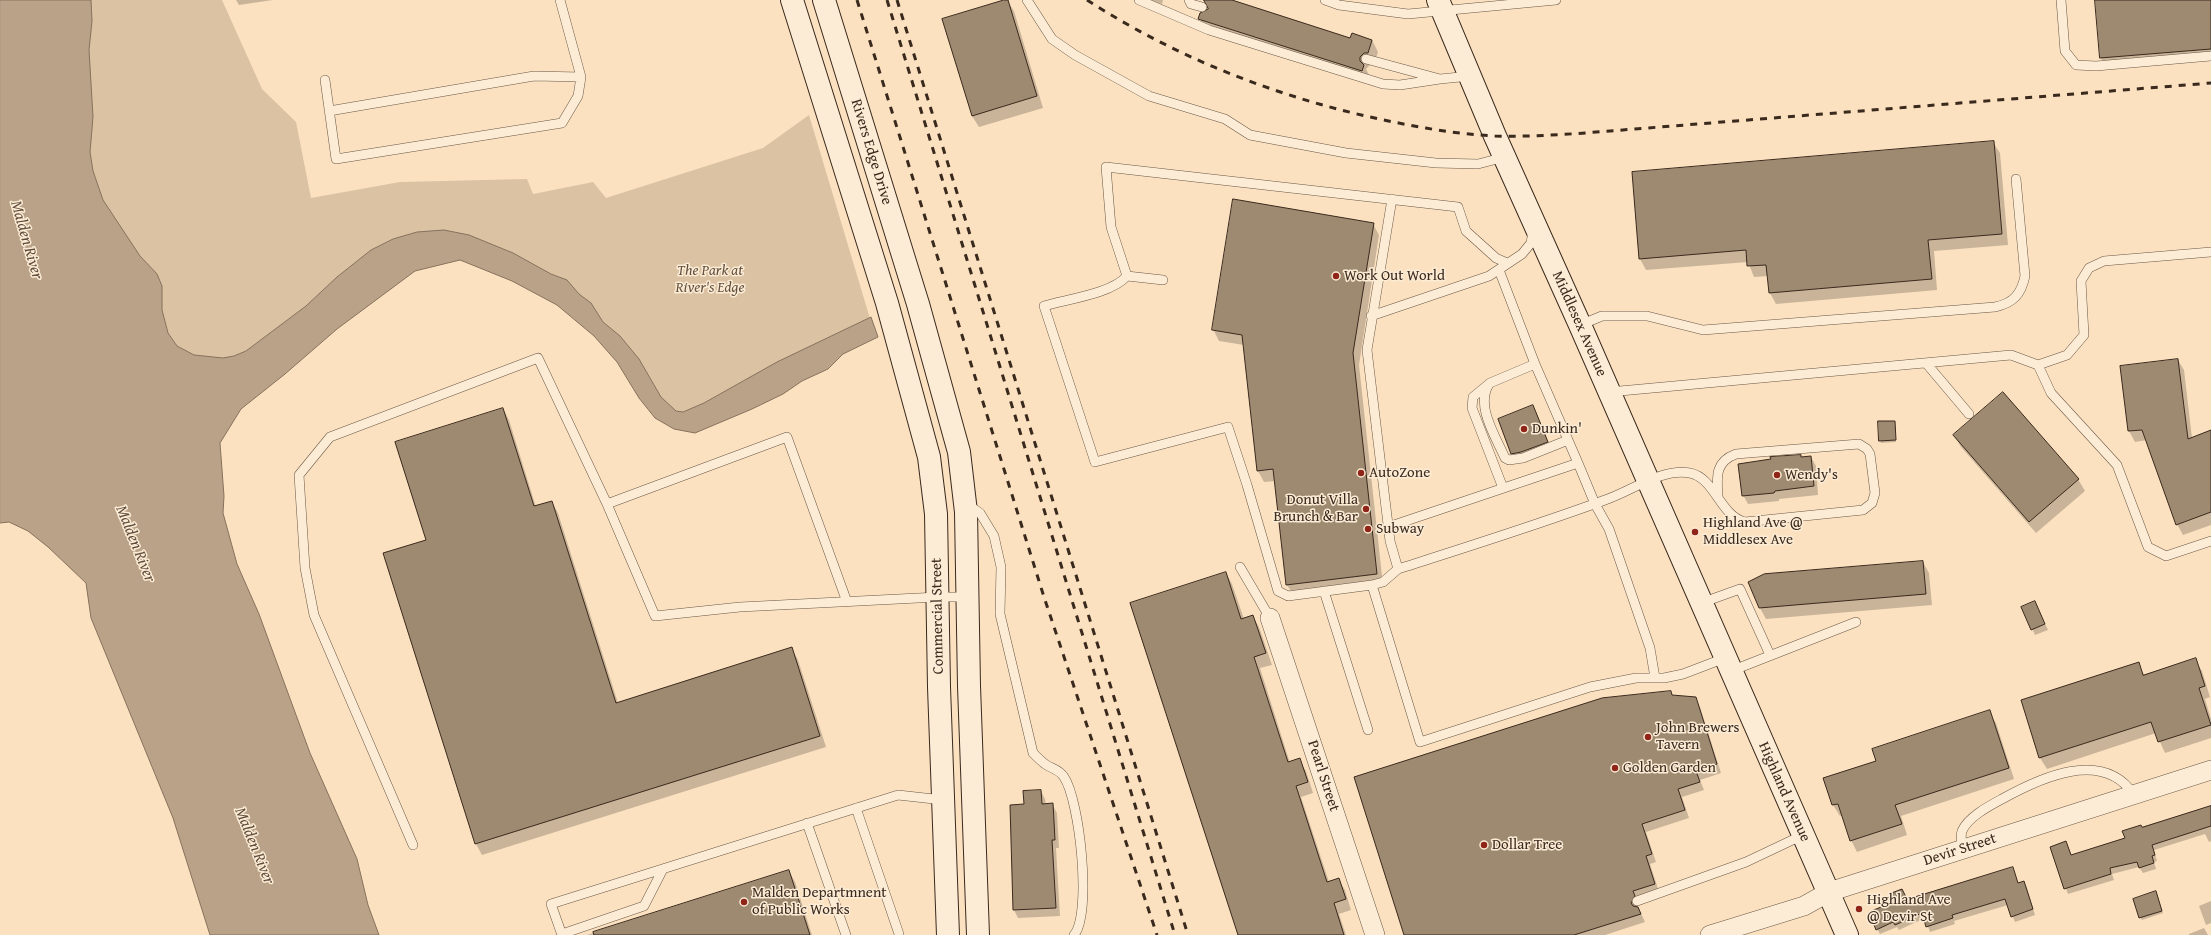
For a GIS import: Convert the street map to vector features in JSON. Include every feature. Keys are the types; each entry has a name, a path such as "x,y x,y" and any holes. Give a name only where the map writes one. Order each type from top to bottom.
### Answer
{"main road":[{"name":"Rivers Edge Drive","path":"792,0 887,303"},
{"name":"Rivers Edge Drive","path":"824,0 918,304"},
{"name":"Middlesex Avenue","path":"1440,5 1505,157 1609,392 1657,478 1701,603 1726,659"},
{"name":"Commercial Street","path":"887,303 929,457 936,514 948,935"},
{"name":"Commercial Street","path":"918,304 958,452 965,503 978,935"},
{"name":"Highland Avenue","path":"1726,659 1847,935"}],"street":[{"name":"Pearl Street","path":"1270,618 1375,935"},
{"name":"Devir Street","path":"1710,935 1804,906 1829,892 2211,770"}],"lane":[{"path":"325,80 336,159 562,123 578,96 581,77 560,0"},
{"path":"1027,0 1052,39 1075,55 1149,96 1225,119 1250,135 1346,153 1436,163 1478,164 1505,157"},
{"path":"1138,0 1209,30 1383,84 1400,85 1470,76"},
{"path":"1189,0 1192,4 1202,7"},
{"path":"1325,0 1345,6 1408,14 1440,5 1556,0"},
{"path":"2061,0 2065,51 2076,65 2096,66 2211,56"},
{"path":"1366,59 1440,79"},
{"path":"329,111 534,76 581,77"},
{"path":"1127,276 1111,227 1106,166 1458,207 1466,231 1496,258 1507,263"},
{"path":"1580,325 1602,316 1647,316 1703,330 1995,307 2010,304 2018,297 2023,287 2025,276 2016,180"},
{"path":"1392,199 1371,316 1367,350 1368,370 1388,527 1390,541 1398,569"},
{"path":"1371,316 1489,276 1499,270 1522,254 1531,243 1533,229 1532,218"},
{"path":"1609,392 2011,355 2038,365 2067,355 2084,335 2081,281 2089,268 2104,261 2211,252"},
{"path":"1499,270 1535,364 1595,504 1609,529 1650,648 1655,678"},
{"path":"1127,276 1164,280"},
{"path":"1127,276 1120,284 1044,306 1095,462 1228,427 1278,591 1288,596 1372,585 1383,582 1398,569 1595,504 1657,478 1692,473 1712,489 1718,498 1735,520 1745,522 1863,510 1870,506 1874,499 1871,459 1867,449 1859,444 1736,454 1723,460 1720,467 1717,475 1718,498"},
{"path":"413,844 314,615 305,568 299,475 330,437 538,358 607,504 655,616 740,608 938,597 968,597"},
{"path":"1926,363 1969,414"},
{"path":"1502,488 1472,405 1473,397 1490,383 1535,364"},
{"path":"2038,365 2051,393 2117,465 2148,547 2166,556 2211,541"},
{"path":"1490,383 1484,398 1484,408 1506,458 1514,461 1568,440"},
{"path":"607,504 787,437 847,602"},
{"path":"1388,527 1578,463"},
{"path":"965,503 980,513 994,536 1001,567 1000,614 1033,753 1046,764 1056,769 1064,778 1072,794 1078,822 1083,871 1081,921 1074,935"},
{"path":"1240,567 1270,618"},
{"path":"1372,585 1420,742 1590,687 1625,680 1683,674 1726,659 1770,655 1856,622"},
{"path":"1701,603 1740,589 1770,655"},
{"path":"1324,591 1368,730"},
{"path":"1963,849 1962,831 1970,820 1994,804 2030,784 2054,775 2079,770 2100,771 2123,781 2134,795"},
{"path":"663,869 644,906 562,934 551,904 898,795 943,800"},
{"path":"856,808 899,934"},
{"path":"807,823 846,935"},
{"path":"1637,902 1746,862 1803,836"}],"green space":[{"name":"The Park at River's Edge","path":"84,0 222,0 262,89 296,122 311,198 400,182 527,179 533,194 593,182 606,198 763,148 809,115 871,322 674,419 633,358 469,240 237,361 194,361 172,349 98,201 86,156"}],"water":[{"name":"Malden River","path":"0,0 91,0 92,21 89,50 93,117 90,152 93,171 103,200 140,256 157,274 162,286 162,310 168,333 177,346 194,355 223,358 234,356 246,351 306,306 337,277 371,250 393,239 417,232 444,230 469,235 513,253 551,274 567,280 579,294 591,303 603,322 620,336 639,359 661,397 676,411 683,412 704,403 777,362 871,317 878,337 843,354 828,369 802,381 783,394 695,433 674,429 655,418 639,398 617,362 594,336 557,305 512,281 460,260 415,271 337,329 285,374 241,409 220,443 224,496 223,513 237,564 259,614 310,753 357,859 368,905 379,935 210,935 173,818 91,618 86,583 48,547 28,531 9,522 0,523"}],"building":[{"path":"1008,0 1037,96 972,116 942,19"},
{"path":"1204,0 1232,0 1350,38 1352,33 1372,40 1368,53 1364,53 1360,57 1360,61 1364,65 1362,71 1198,19 1200,13 1208,9"},
{"path":"2095,0 2211,0 2211,49 2100,58"},
{"path":"1994,141 2002,234 1928,240 1932,279 1769,293 1766,265 1747,266 1746,250 1639,259 1632,172"},
{"path":"1233,199 1374,223 1353,353 1377,574 1286,585 1273,469 1257,471 1242,335 1212,330"},
{"path":"2178,359 2188,439 2211,430 2211,512 2176,525 2142,430 2128,431 2120,366"},
{"path":"2003,392 2079,479 2029,522 1953,435"},
{"path":"1533,405 1548,442 1511,454 1498,419"},
{"path":"503,408 534,506 552,501 616,703 792,647 820,736 475,844 383,553 426,540 395,442"},
{"path":"1878,421 1895,421 1896,440 1879,441"},
{"path":"1801,455 1801,457 1811,456 1814,486 1775,491 1774,493 1742,496 1738,464 1771,459 1770,457"},
{"path":"1923,561 1926,594 1759,608 1748,582 1764,574"},
{"path":"1226,572 1241,619 1253,615 1266,653 1254,657 1288,762 1300,758 1308,782 1296,786 1327,882 1339,878 1346,899 1334,903 1344,935 1238,935 1130,603"},
{"path":"2035,601 2045,624 2031,630 2021,607"},
{"path":"2196,658 2205,686 2199,688 2211,725 2158,742 2151,722 2039,758 2021,700 2139,662 2143,675"},
{"path":"1671,691 1672,695 1696,697 1717,764 1696,771 1700,782 1678,789 1685,810 1642,824 1652,854 1646,856 1655,884 1633,891 1635,896 1631,903 1633,906 1638,907 1641,914 1574,935 1404,935 1354,777 1602,698"},
{"path":"1990,710 2009,768 1895,805 1902,824 1850,841 1838,804 1832,805 1823,778 1876,761 1872,749"},
{"path":"1041,790 1042,804 1053,803 1055,840 1052,840 1056,908 1013,910 1010,805 1024,804 1023,791"},
{"path":"2211,806 2211,826 2152,845 2155,855 2152,856 2154,863 2139,868 2137,862 2110,868 2111,874 2064,889 2050,847 2066,841 2071,855 2125,838 2122,831 2141,825 2142,827"},
{"path":"2013,867 2018,883 2024,881 2033,909 2011,917 2005,899 1952,915 1953,918 1926,927 1922,913 1895,925 1893,922 1876,930 1869,912 1893,902 1889,894 1902,889 1907,899"},
{"name":"Malden Departmnent of Public Works","path":"789,870 810,935 594,935 593,932"},
{"path":"2156,891 2162,911 2139,918 2133,899"}],"railway":[{"path":"857,0 1044,597 1157,935"},
{"path":"887,0 1175,935"},
{"path":"897,0 1188,935"},
{"path":"1087,0 1154,39 1188,56 1259,85 1332,108 1370,117 1432,129 1479,135 1553,135 2211,83"}],"place":[{"name":"Work Out World","path":"1336,276"},
{"name":"Dunkin'","path":"1524,429"},
{"name":"AutoZone","path":"1361,473"},
{"name":"Wendy's","path":"1777,475"},
{"name":"Donut Villa Brunch & Bar","path":"1366,509"},
{"name":"Subway","path":"1368,529"},
{"name":"Highland Ave @ Middlesex Ave","path":"1695,532"},
{"name":"John Brewers Tavern","path":"1648,737"},
{"name":"Golden Garden","path":"1615,768"},
{"name":"Dollar Tree","path":"1484,845"},
{"name":"Malden Departmnent of Public Works","path":"744,902"},
{"name":"Highland Ave @ Devir St","path":"1859,909"}]}
